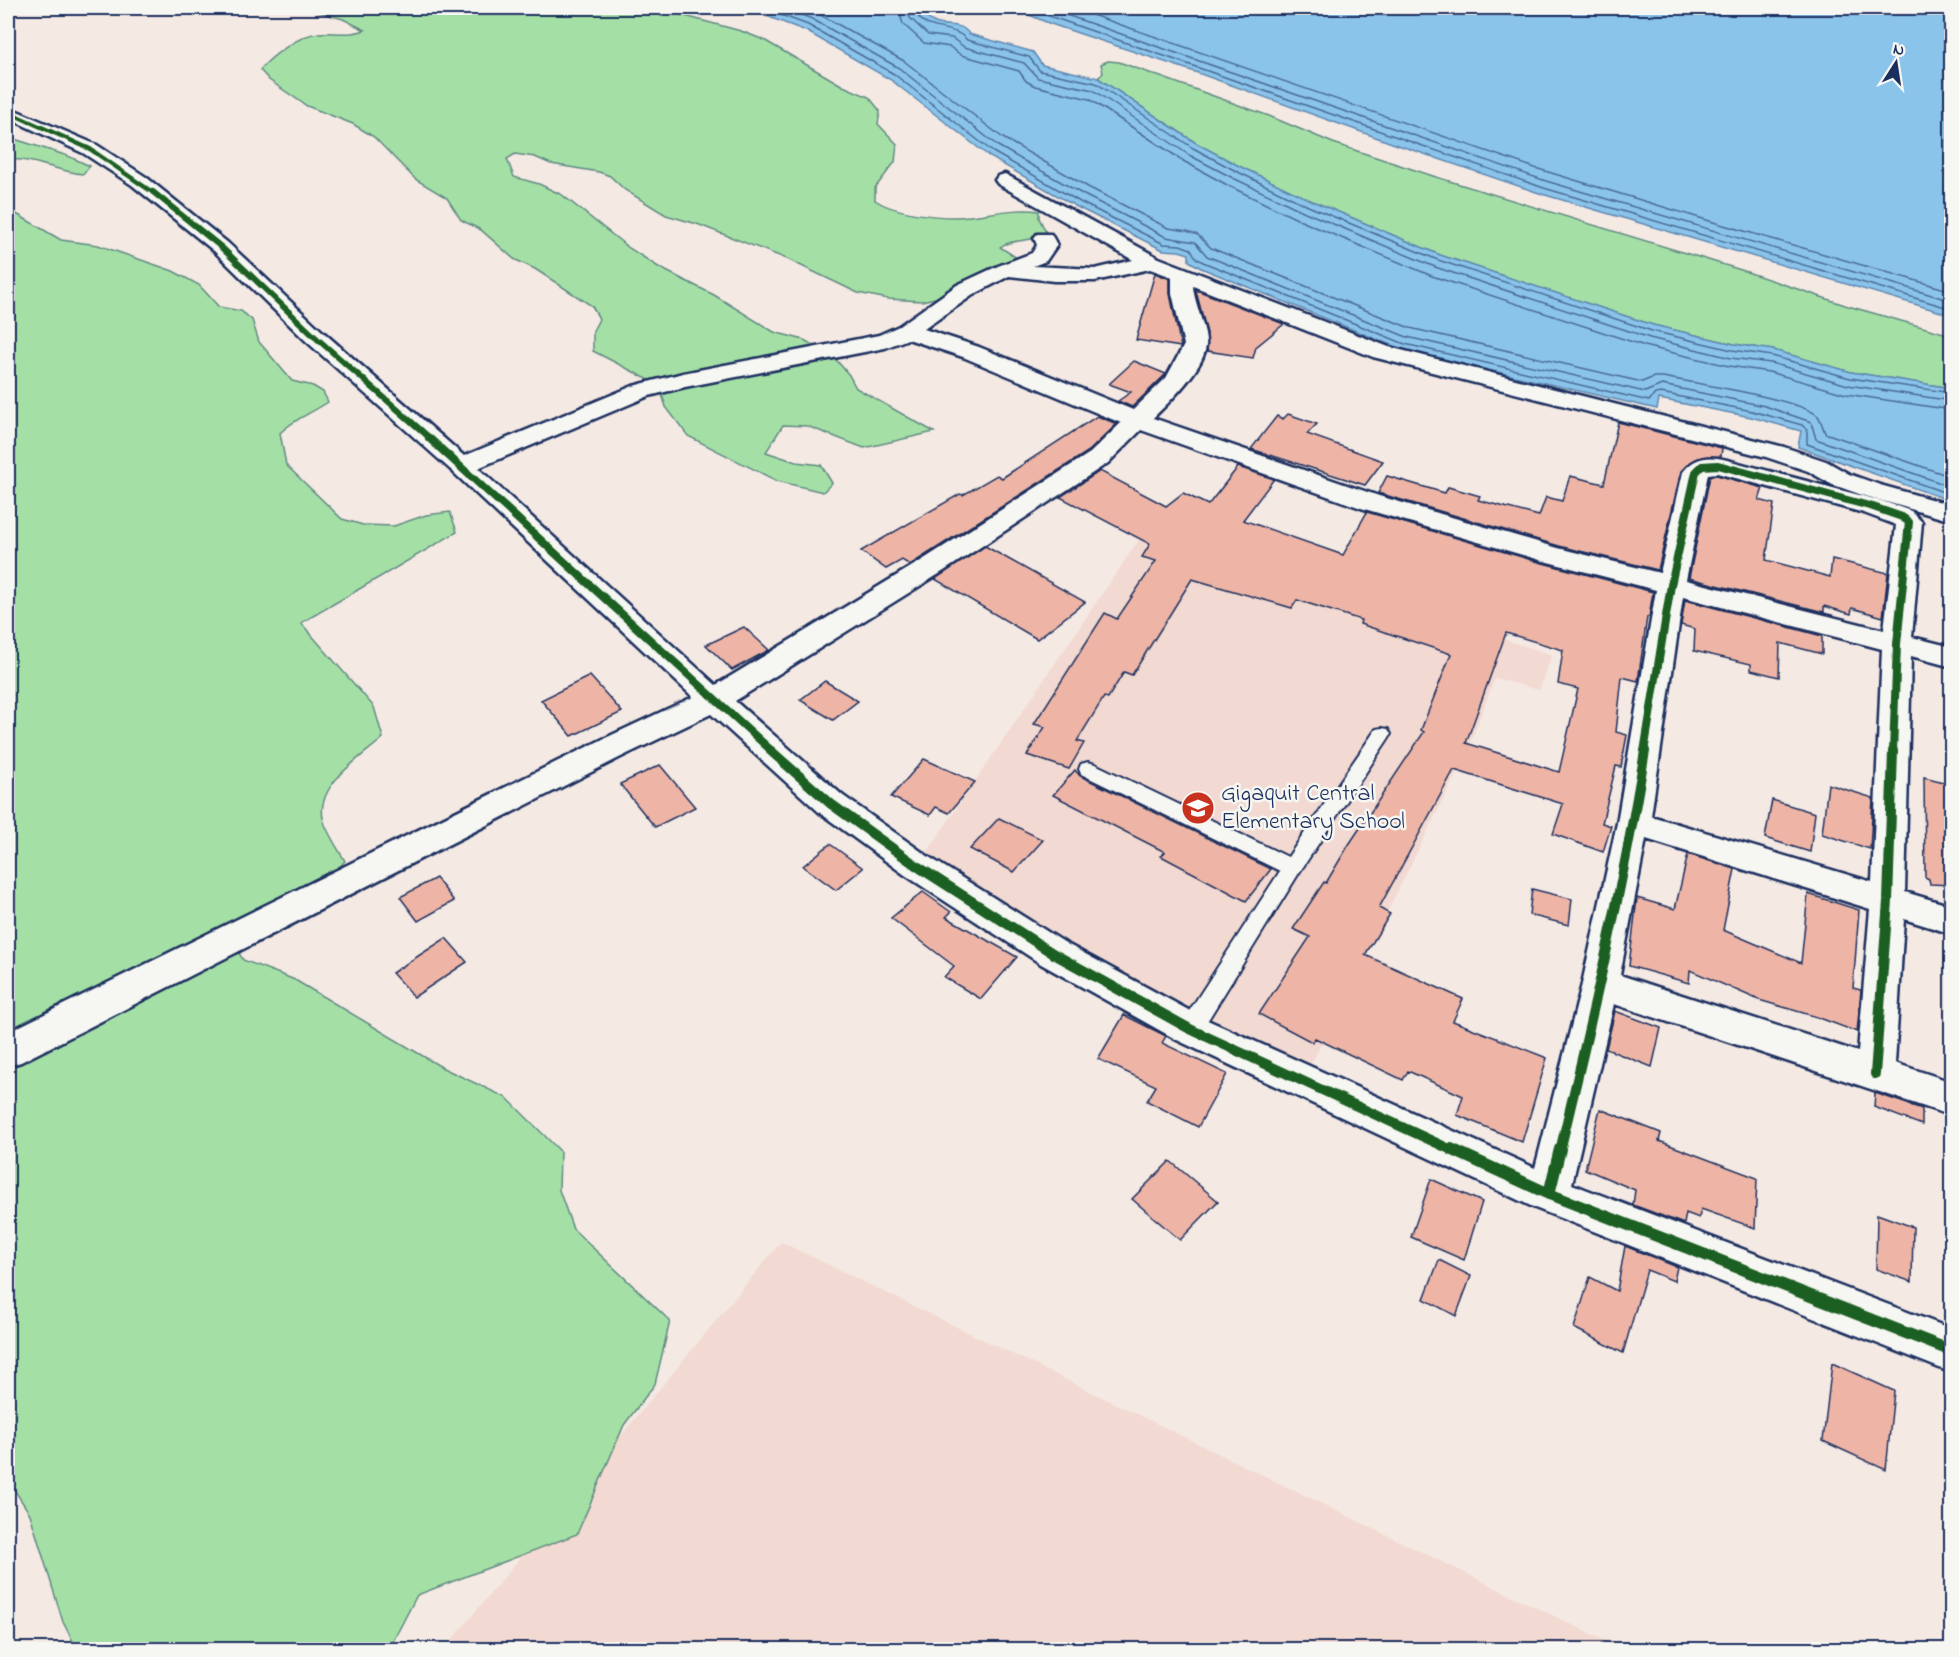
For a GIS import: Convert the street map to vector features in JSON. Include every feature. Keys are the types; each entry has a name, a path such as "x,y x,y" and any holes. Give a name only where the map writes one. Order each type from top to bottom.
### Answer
{"street":[{"path":"8,112 90,149 139,181 221,247 314,336 461,466 714,700 831,804 917,866 1054,954 1190,1029 1550,1194 1952,1351"},
{"path":"1005,180 1152,262 1381,352 1775,452 1817,466 1863,488 1952,513"},
{"path":"461,466 641,391 683,380 885,341 907,331 965,290 1005,270 1039,257 1047,245 1044,238"},
{"path":"1005,270 1054,275 1095,275 1152,262"},
{"path":"8,1050 600,754 714,700 927,570 1099,458 1175,382 1195,345 1183,293 1182,275"},
{"path":"907,331 971,352 1138,421 1370,502 1550,554 1952,657"},
{"path":"1550,1194 1600,984 1633,823 1671,585 1696,472 1702,466 1718,465 1873,507 1907,519 1910,524 1897,644 1888,901 1875,1074"},
{"path":"1633,823 1952,920"},
{"path":"1600,984 1952,1099"}],"lane":[{"path":"1190,1029 1292,868 1382,734"},
{"path":"1088,769 1292,868"}],"shaded area":[{"name":"Gigaquit Central Elementary School","path":"1149,525 1552,655 1539,690 1495,678 1465,756 1308,1070 1193,1019 1058,944 926,854"},
{"path":"781,1242 1622,1649 444,1650"}],"green space":[{"path":"316,8 655,8 741,31 764,40 843,86 869,97 880,111 878,124 897,144 895,162 875,188 875,200 903,211 936,216 956,217 1018,210 1039,211 1039,218 1047,234 1034,239 1005,244 1000,247 1017,258 975,281 935,298 922,301 888,299 858,293 787,259 697,224 666,215 625,190 610,176 551,164 535,157 515,154 507,159 514,177 539,184 562,195 629,248 660,268 714,295 774,332 804,340 833,356 849,375 856,388 934,432 864,448 807,426 783,425 766,452 796,462 821,465 832,483 823,492 777,481 688,436 666,407 659,385 593,351 593,331 599,319 592,306 535,269 514,259 481,230 461,220 447,198 415,179 374,137 353,124 307,106 269,80 260,70 295,41 312,34 365,30 343,19 315,11"},
{"path":"1108,61 1119,62 1269,116 1333,143 1436,177 1741,270 1848,306 1951,335 1951,388 1851,372 1773,350 1734,344 1653,325 1440,255 1310,200 1196,143 1098,78 1103,73 1101,64"},
{"path":"8,137 68,156 90,166 83,174 26,161 8,160"},
{"path":"8,209 61,240 98,245 173,271 199,285 219,307 241,311 252,320 259,342 292,381 313,386 323,392 328,402 280,433 286,465 342,519 363,525 394,526 426,515 450,512 457,532 301,623 374,707 383,738 342,773 326,794 323,818 332,840 345,861 328,879 226,929 243,960 295,980 443,1068 507,1098 560,1151 559,1190 573,1229 670,1321 655,1384 624,1425 577,1534 417,1595 389,1649 77,1649 63,1622 30,1514 8,1480"}],"water":[{"path":"745,8 918,8 938,24 961,27 969,34 1033,52 1042,65 1098,78 1196,143 1239,166 1310,200 1440,255 1653,325 1734,344 1773,350 1851,372 1951,388 1951,501 1798,447 1801,431 1751,417 1659,399 1657,409 1403,350 1201,268 1189,261 1189,254 1163,250 1077,207 990,157 891,80 806,31"},
{"path":"1012,8 1951,8 1951,315 1542,194 1051,24"}],"building":[{"path":"1155,273 1170,279 1170,294 1181,347 1136,340"},
{"path":"1196,291 1284,324 1256,347 1253,358 1207,351 1207,333"},
{"path":"1134,361 1166,374 1132,407 1118,401 1131,392 1109,384"},
{"path":"1288,414 1317,424 1307,434 1383,461 1365,485 1251,449 1277,416 1283,419"},
{"path":"1097,416 1117,424 1089,451 910,565 902,560 886,569 861,551 960,494 963,495 997,475 1002,478"},
{"path":"1618,422 1722,448 1721,456 1697,458 1681,471 1658,570 1559,546 1378,493 1387,476 1445,493 1448,487 1480,496 1478,500 1539,516 1546,497 1562,501 1570,476 1604,484"},
{"path":"1238,467 1274,479 1243,520 1343,555 1367,512 1539,562 1653,592 1638,681 1622,677 1616,732 1627,735 1621,767 1616,766 1602,823 1611,826 1603,852 1553,834 1563,804 1454,770 1379,908 1390,914 1365,955 1463,999 1453,1021 1547,1058 1522,1142 1457,1115 1463,1096 1408,1071 1403,1080 1315,1038 1312,1042 1259,1014 1310,937 1293,929 1324,882 1326,883 1424,732 1421,730 1451,654 1360,624 1361,620 1297,600 1292,608 1192,579 1132,675 1124,672 1108,698 1104,697 1077,741 1084,743 1069,769 1027,755 1045,727 1034,724 1105,613 1117,619 1156,561 1142,557 1150,544 1060,497 1100,471 1166,506 1183,493 1208,505","holes":["1506,633 1563,650 1558,684 1578,689 1559,772 1466,743"]},
{"path":"1717,475 1763,488 1759,500 1774,504 1766,560 1830,577 1832,559 1888,573 1883,617 1852,608 1851,614 1824,606 1824,612 1689,578 1710,476"},
{"path":"985,546 1085,602 1037,639 935,579"},
{"path":"1685,600 1822,636 1822,654 1780,643 1779,677 1751,670 1751,664 1694,651 1695,629 1681,625"},
{"path":"744,627 769,650 732,670 706,645"},
{"path":"590,676 622,712 572,736 541,700"},
{"path":"825,681 858,701 833,720 800,700"},
{"path":"924,759 975,782 949,813 936,807 930,815 891,797"},
{"path":"660,765 695,807 655,827 620,784"},
{"path":"1075,770 1080,776 1271,869 1246,901 1161,856 1165,852 1053,795"},
{"path":"1924,777 1952,784 1952,885 1930,884 1929,879 1925,877"},
{"path":"1828,784 1873,798 1870,849 1822,834"},
{"path":"1772,800 1815,813 1810,852 1765,838"},
{"path":"999,818 1043,840 1014,872 970,849"},
{"path":"830,844 863,868 836,890 803,866"},
{"path":"1688,854 1735,869 1723,930 1801,963 1808,894 1859,910 1853,988 1861,990 1857,1032 1817,1017 1759,1000 1690,970 1689,983 1629,966 1637,898 1675,909"},
{"path":"436,878 454,901 418,921 400,897"},
{"path":"1532,889 1572,899 1569,925 1529,915"},
{"path":"923,892 951,912 946,917 1017,957 981,999 944,977 954,966 891,918"},
{"path":"446,938 467,962 414,997 392,973"},
{"path":"1615,1011 1661,1028 1652,1067 1606,1049"},
{"path":"1124,1015 1166,1036 1162,1043 1227,1074 1198,1127 1147,1101 1156,1086 1098,1059"},
{"path":"1875,1093 1922,1109 1922,1125 1874,1107"},
{"path":"1600,1109 1661,1133 1659,1141 1757,1178 1755,1228 1701,1209 1699,1218 1686,1213 1684,1224 1633,1205 1635,1190 1585,1169"},
{"path":"1170,1161 1218,1201 1180,1240 1132,1199"},
{"path":"1431,1179 1482,1202 1464,1260 1411,1237"},
{"path":"1877,1214 1913,1227 1912,1282 1876,1269"},
{"path":"1625,1246 1677,1267 1674,1281 1647,1270 1623,1353 1574,1328 1590,1277 1617,1291"},
{"path":"1439,1260 1471,1276 1456,1316 1424,1299"},
{"path":"1832,1363 1894,1391 1886,1470 1823,1441"}],"cycle path":[{"path":"8,112 90,149 139,181 221,247 314,336 461,466 714,700 831,804 917,866 1054,954 1190,1029 1549,1194 1952,1351"},
{"path":"1549,1194 1600,984 1633,823 1671,585 1696,472 1702,466 1718,465 1873,507 1902,517 1909,522 1897,644 1888,901 1875,1074"}],"place":[{"name":"Gigaquit Central Elementary School","path":"1198,808"}]}
